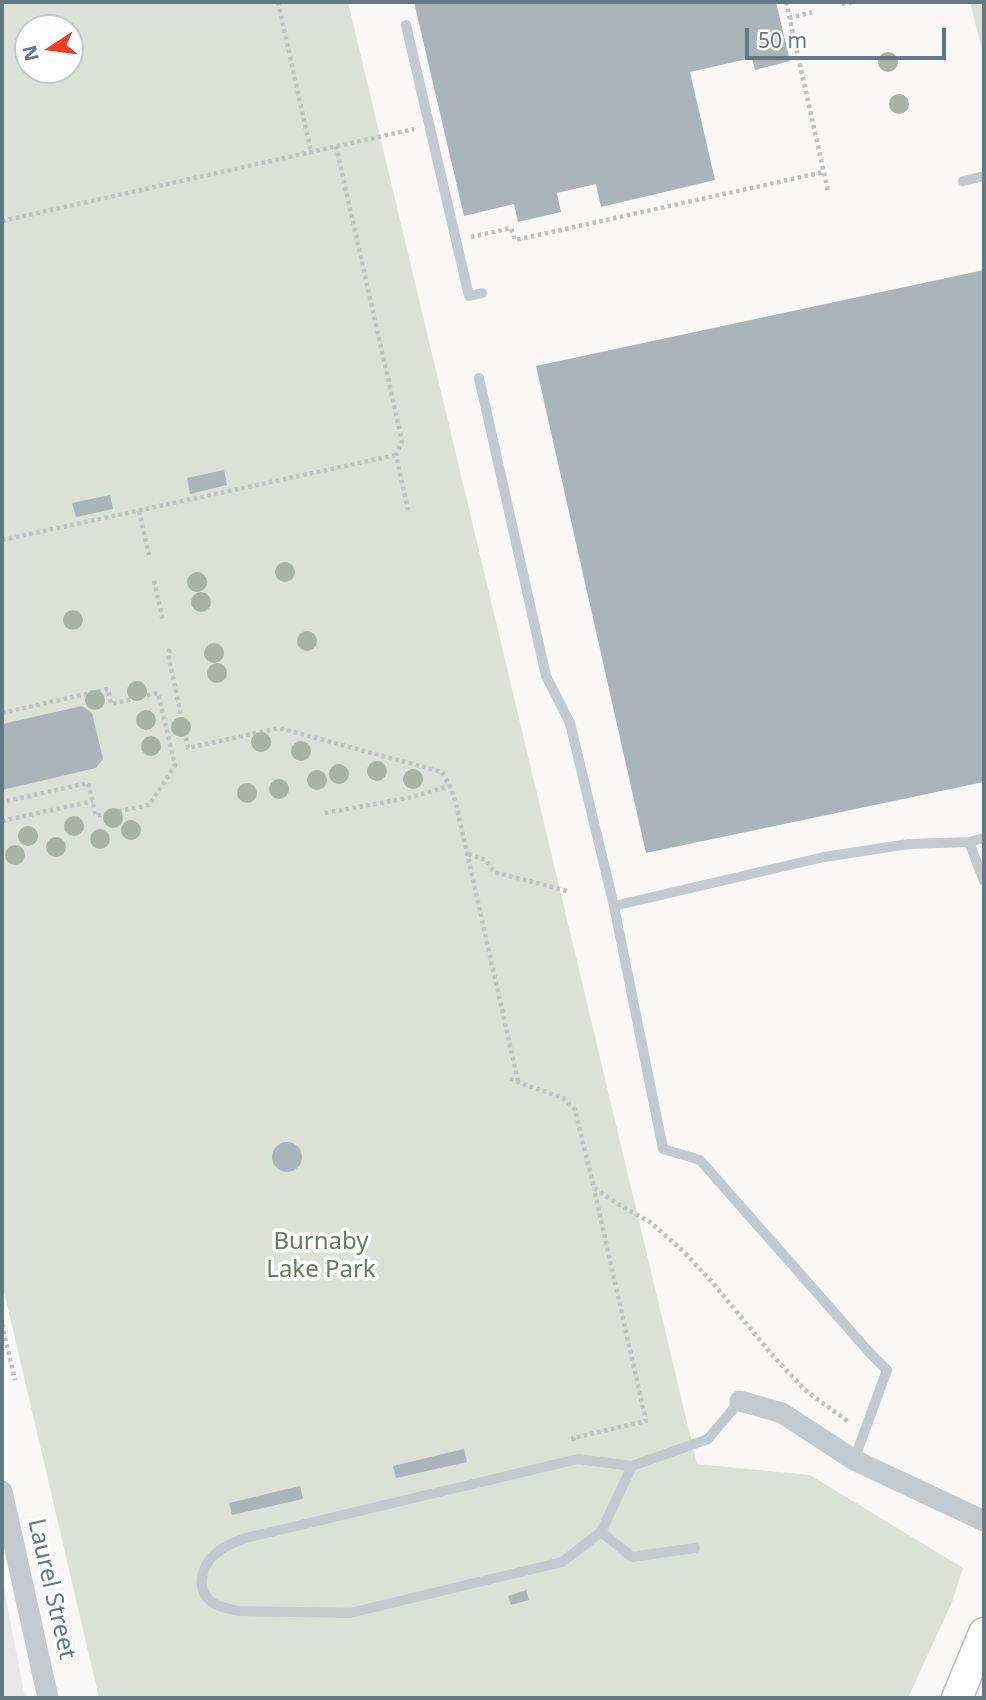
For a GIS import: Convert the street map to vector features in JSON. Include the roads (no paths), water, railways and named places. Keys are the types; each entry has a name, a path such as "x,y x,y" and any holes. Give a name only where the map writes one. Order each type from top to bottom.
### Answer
{"street":[{"path":"740,1401 782,1413 854,1460 984,1521"},
{"name":"Laurel Street","path":"2,1491 48,1698"},
{"path":"957,1698 984,1633"}],"lane":[{"path":"406,25 469,296 482,293"},
{"path":"963,181 984,176"},
{"path":"479,377 546,676 570,723 614,906 663,1149 701,1160 887,1370 854,1460"},
{"path":"614,906 824,857 909,844 969,842 984,838"},
{"path":"969,842 984,881"},
{"path":"632,1466 600,1532 562,1562 350,1613 239,1611 222,1607 208,1599 201,1585 204,1568 214,1555 228,1545 246,1538 578,1459 632,1466 708,1439 740,1401"},
{"path":"600,1532 632,1557 695,1548"}],"park label":[{"name":"Burnaby Lake Park","path":"321,1256"}]}
